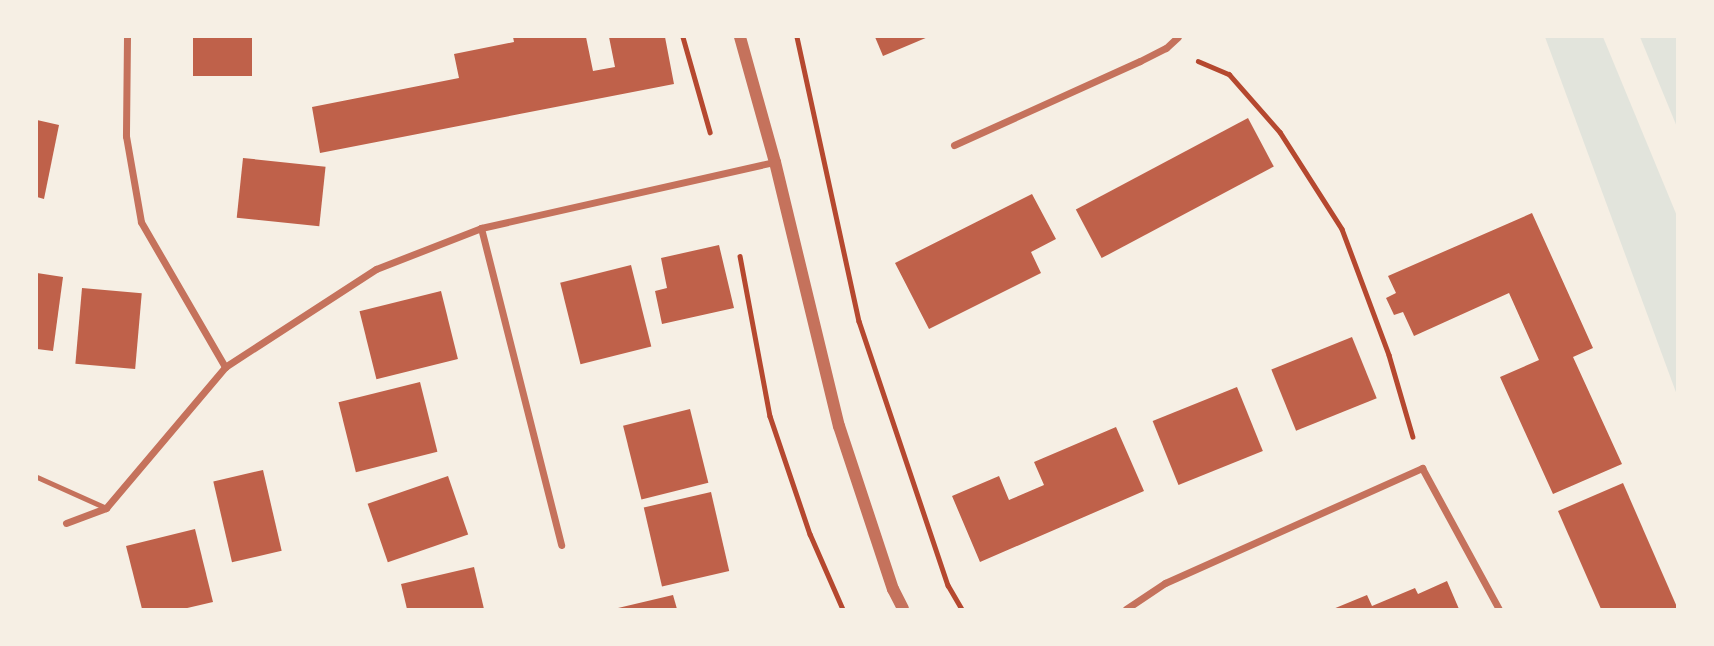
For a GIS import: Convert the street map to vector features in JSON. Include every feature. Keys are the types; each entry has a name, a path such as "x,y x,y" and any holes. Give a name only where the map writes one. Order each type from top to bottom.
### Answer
{"street":[{"path":"127,37 126,136 141,222 225,367"},
{"path":"740,37 775,162 839,426 893,589 903,609"},
{"path":"954,145 1166,48 1178,37"},
{"path":"66,523 106,508 225,367 376,269 481,228 775,162"},
{"path":"481,228 561,545"},
{"path":"1126,609 1165,583 1422,468 1499,609"}],"lane":[{"path":"37,477 106,508"}],"path":[{"path":"683,37 710,132"},
{"path":"797,37 859,321 944,572 962,609"},
{"path":"1166,48 1229,74 1280,132 1342,229 1389,355 1422,468"},
{"path":"740,256 770,416 810,534 843,609"}],"shaded area":[{"path":"1545,37 1603,37 1677,216 1677,395"},
{"path":"1640,37 1677,37 1677,127"}],"building":[{"path":"193,37 252,37 252,76 193,76"},
{"path":"513,37 586,37 593,71 615,67 609,37 665,37 674,84 320,153 312,107 459,78 454,54 514,42"},
{"path":"875,37 928,37 883,56"},
{"path":"1248,118 1274,167 1102,258 1076,210"},
{"path":"37,120 59,125 44,199 37,197"},
{"path":"243,158 326,167 319,226 237,218"},
{"path":"1032,194 1056,239 1031,252 1041,273 929,329 895,263"},
{"path":"1532,213 1593,348 1573,357 1622,464 1553,494 1500,377 1539,360 1509,293 1414,336 1403,312 1394,315 1386,298 1396,293 1388,276"},
{"path":"719,245 734,308 662,324 655,291 667,288 661,258"},
{"path":"631,265 651,347 580,364 560,283"},
{"path":"37,273 63,277 53,351 37,349"},
{"path":"82,288 142,293 135,369 75,364"},
{"path":"441,291 458,359 376,379 359,311"},
{"path":"1352,337 1377,398 1296,431 1271,370"},
{"path":"420,382 437,452 356,472 338,402"},
{"path":"1237,387 1263,451 1178,485 1153,421"},
{"path":"690,409 708,483 641,499 623,426"},
{"path":"1116,427 1144,491 980,562 952,496 999,476 1009,500 1044,485 1034,462"},
{"path":"263,470 282,551 232,562 213,481"},
{"path":"448,476 468,535 388,562 368,504"},
{"path":"1623,483 1677,609 1601,609 1558,511"},
{"path":"711,492 729,571 662,586 644,508"},
{"path":"195,529 213,602 183,609 142,609 126,546"},
{"path":"474,567 484,609 407,609 401,584"},
{"path":"1447,581 1459,609 1333,609 1367,595 1372,606 1415,588 1418,594"},
{"path":"673,595 677,609 618,609 618,608"}]}
